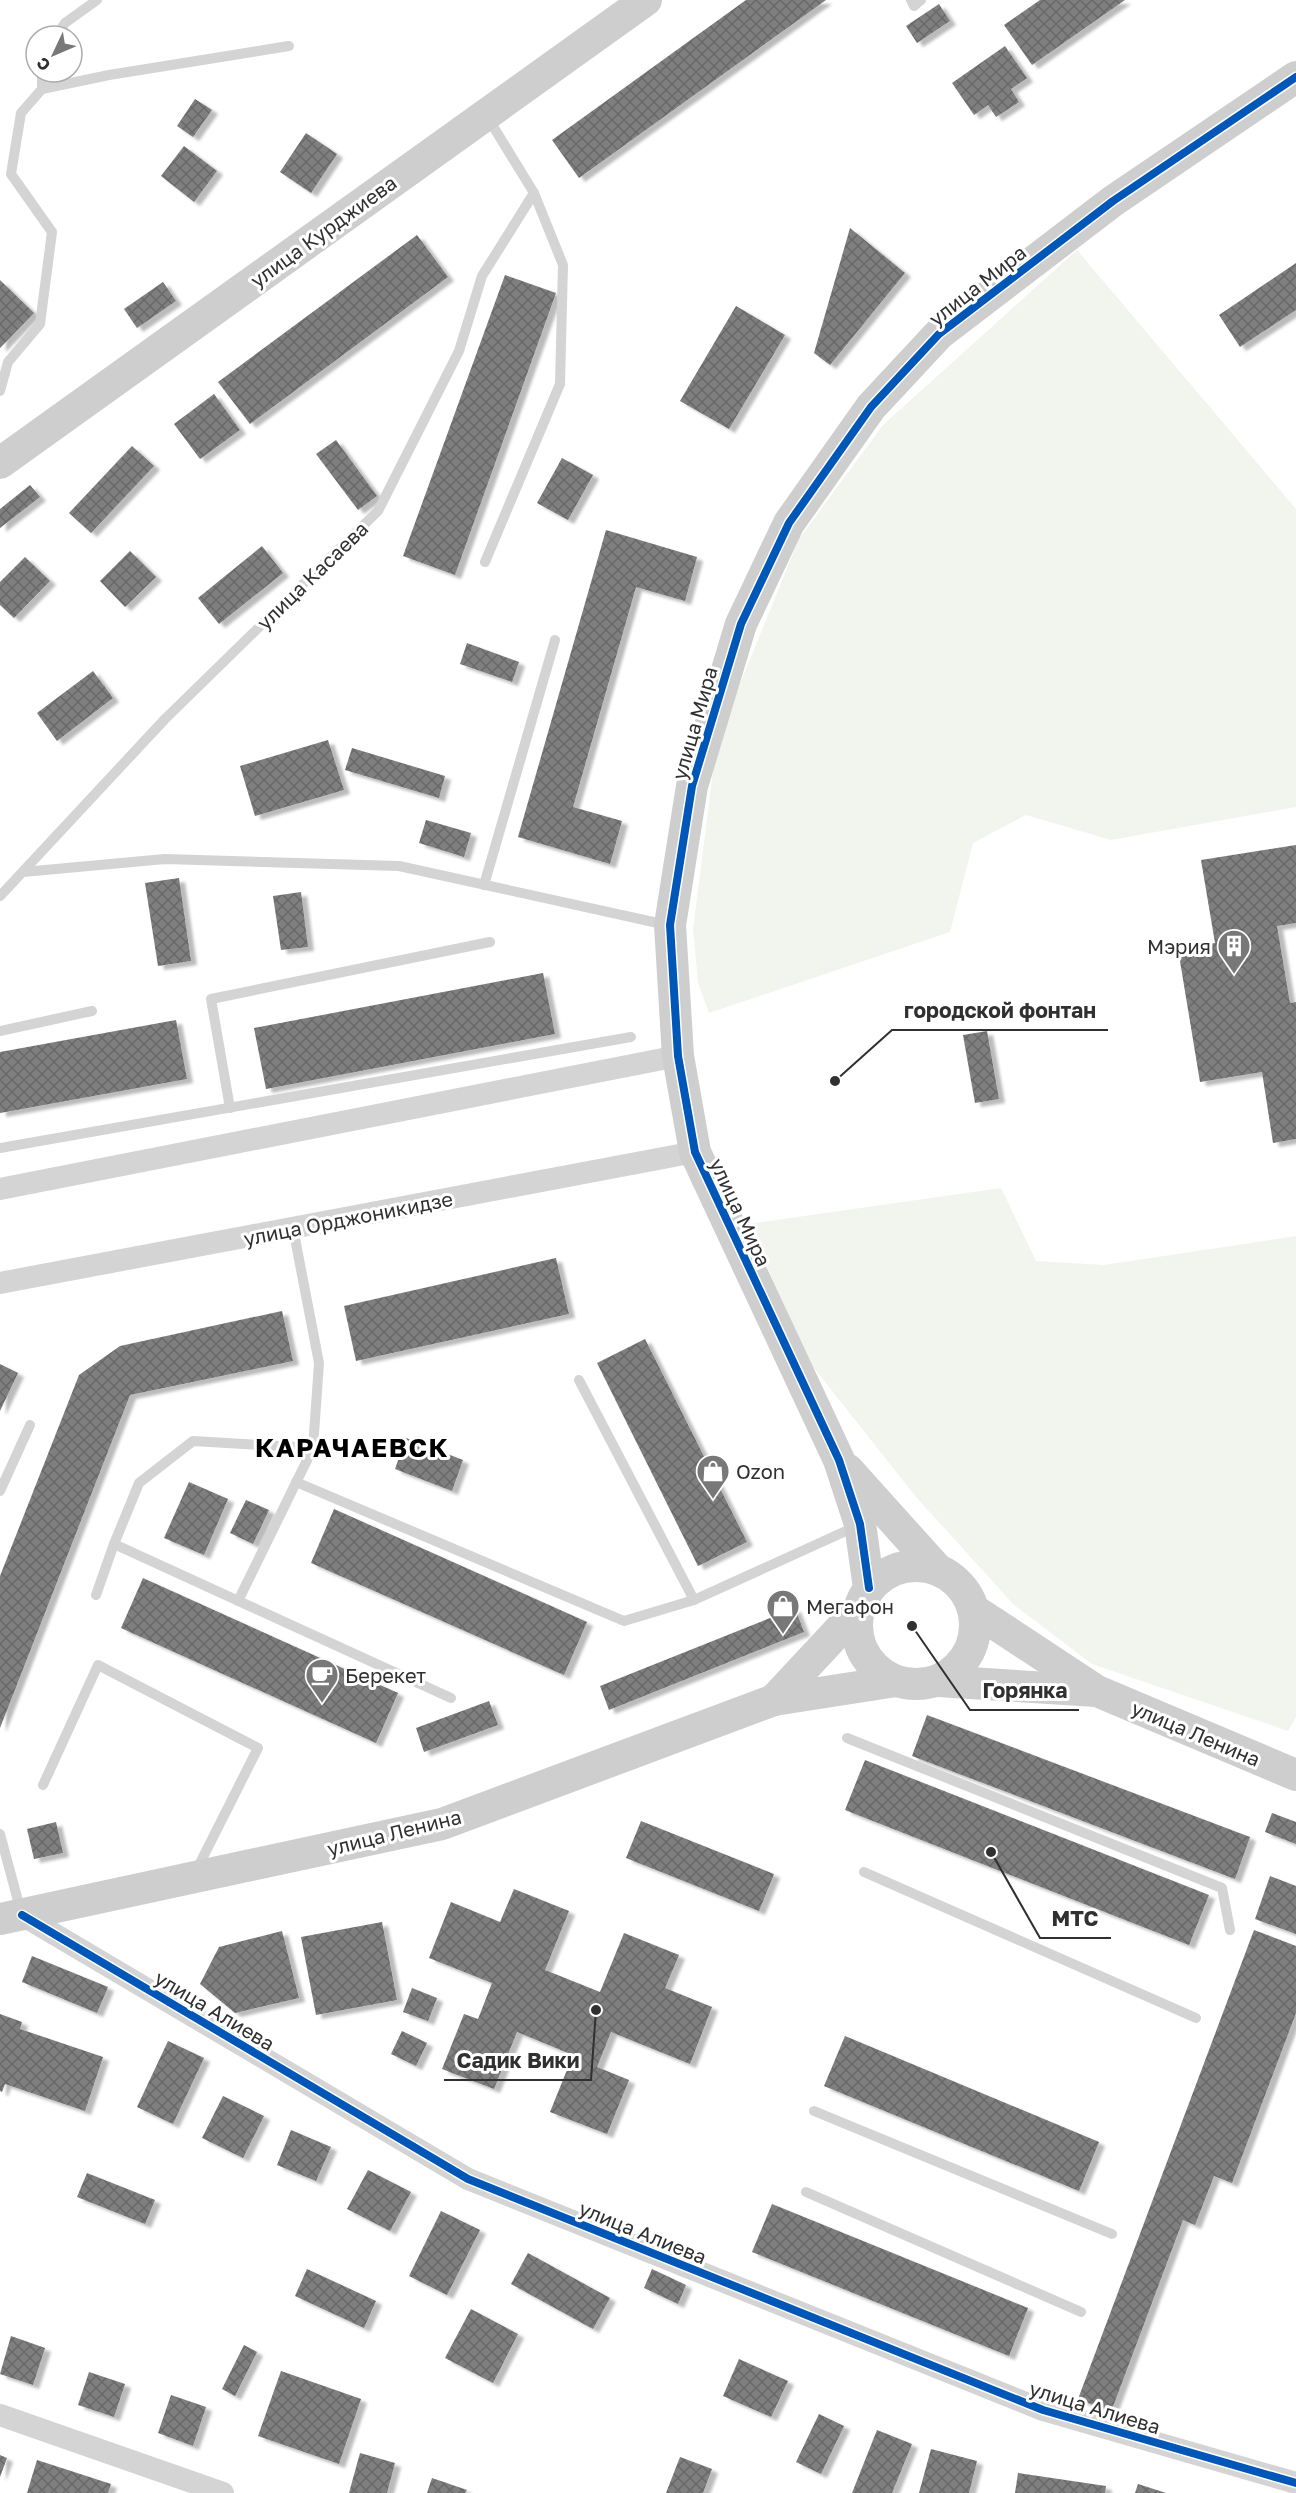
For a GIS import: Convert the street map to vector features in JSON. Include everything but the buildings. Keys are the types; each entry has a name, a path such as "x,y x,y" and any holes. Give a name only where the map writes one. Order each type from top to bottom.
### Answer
{"street":[{"name":"улица Курджиева","path":"0,463 646,0"},
{"name":"улица Мира","path":"863,1599 860,1524 839,1460 695,1152 678,1056 670,925 692,786 741,624 789,523 871,407 939,334 1113,201 1296,77"},
{"path":"0,1189 678,1056"},
{"name":"улица Орджоникидзе","path":"0,1283 695,1152"},
{"name":"улица Мира","path":"839,1460 938,1570"},
{"path":"919,1565 938,1570 965,1591 974,1610 975,1630 970,1651 958,1668 938,1681 917,1685 896,1682 878,1671 862,1652 856,1631 863,1599 884,1574 903,1567 919,1565"},
{"name":"улица Ленина","path":"774,1700 863,1599"},
{"name":"улица Ленина","path":"974,1610 1097,1691 1296,1775"},
{"name":"улица Ленина","path":"938,1681 1097,1691"},
{"name":"улица Ленина","path":"11,1917 442,1824 774,1700 896,1682"},
{"name":"улица Алиева","path":"11,1917 468,2179 1042,2410 1296,2483"},
{"path":"0,2415 223,2493"}],"lane":[{"path":"63,24 97,0"},
{"path":"911,0 914,6 921,0"},
{"path":"42,88 289,46"},
{"path":"0,391 8,362 40,324 42,312 52,232 11,174 21,114 42,88 42,84"},
{"path":"485,562 560,384 562,265 534,193 486,115"},
{"name":"улица Касаева","path":"0,896 165,719 378,511 459,351 482,276 534,193"},
{"path":"484,885 555,640"},
{"path":"23,872 165,859 399,866 670,925"},
{"path":"230,1108 211,999 490,942"},
{"path":"0,1030 92,1011"},
{"path":"0,1148 631,1037"},
{"path":"238,1601 313,1448 319,1363 293,1228"},
{"path":"579,1380 694,1600"},
{"path":"0,1491 30,1425"},
{"path":"96,1595 139,1483 193,1441 313,1448"},
{"path":"296,1482 624,1621 694,1600 860,1524"},
{"path":"114,1544 451,1698"},
{"path":"43,1785 98,1665 258,1748 193,1878"},
{"path":"847,1738 1222,1888 1230,1930"},
{"path":"0,1834 11,1917"},
{"path":"864,1872 1196,2018"},
{"path":"814,2111 1112,2234"},
{"path":"806,2192 1081,2312"}],"shaded area":[{"path":"1077,250 1296,509 1296,807 1111,840 1026,815 973,843 950,932 709,1013 698,983 693,929 717,740 799,539 883,425"},
{"path":"1001,1188 1036,1261 1104,1265 1296,1236 1296,1717 1288,1731 1092,1664 1014,1605 916,1497 810,1363 748,1224"}],"cycle path":[{"path":"869,1588 860,1524 839,1460 695,1152 678,1056 670,925 692,786 741,624 789,523 871,407 939,334 1113,201 1296,77"},
{"path":"22,1915 468,2179 1043,2410 1296,2483"}],"place":[{"name":"Мэрия","path":"1234,975"},
{"name":"городской фонтан","path":"835,1081"},
{"name":"Ozon","path":"713,1500"},
{"name":"Горянка","path":"912,1626"},
{"name":"Мегафон","path":"783,1635"},
{"name":"Берекет","path":"322,1704"},
{"name":"МТС","path":"991,1852"},
{"name":"Садик Вики","path":"596,2010"}],"district":[{"name":"КАРАЧАЕВСК","path":"352,1447"}]}
